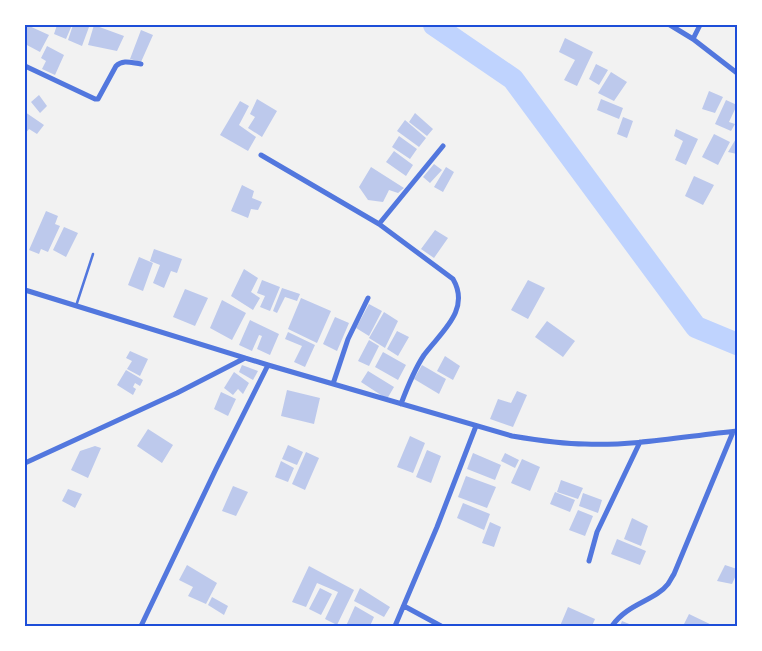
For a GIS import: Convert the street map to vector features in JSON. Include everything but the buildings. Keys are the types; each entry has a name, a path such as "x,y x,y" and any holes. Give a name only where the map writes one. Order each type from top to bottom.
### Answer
{"street":[{"path":"670,25 693,39 737,73"},
{"path":"693,39 700,25"},
{"path":"25,66 90,98 98,99 116,66 124,62 141,64"},
{"path":"379,224 443,146"},
{"path":"261,155 379,224 453,279 459,288 459,300 455,314 423,356 400,404"},
{"path":"25,290 268,365 512,436 585,444 640,442 735,432 668,585 623,613 612,626"},
{"path":"333,384 348,339 368,298"},
{"path":"25,463 176,393 245,358"},
{"path":"141,626 268,365"},
{"path":"395,626 437,527 476,426"},
{"path":"589,561 597,532 640,442"},
{"path":"404,606 441,626"}],"lane":[{"path":"76,306 93,254"}],"waterway":[{"path":"434,25 513,79 696,327 737,344"}]}
